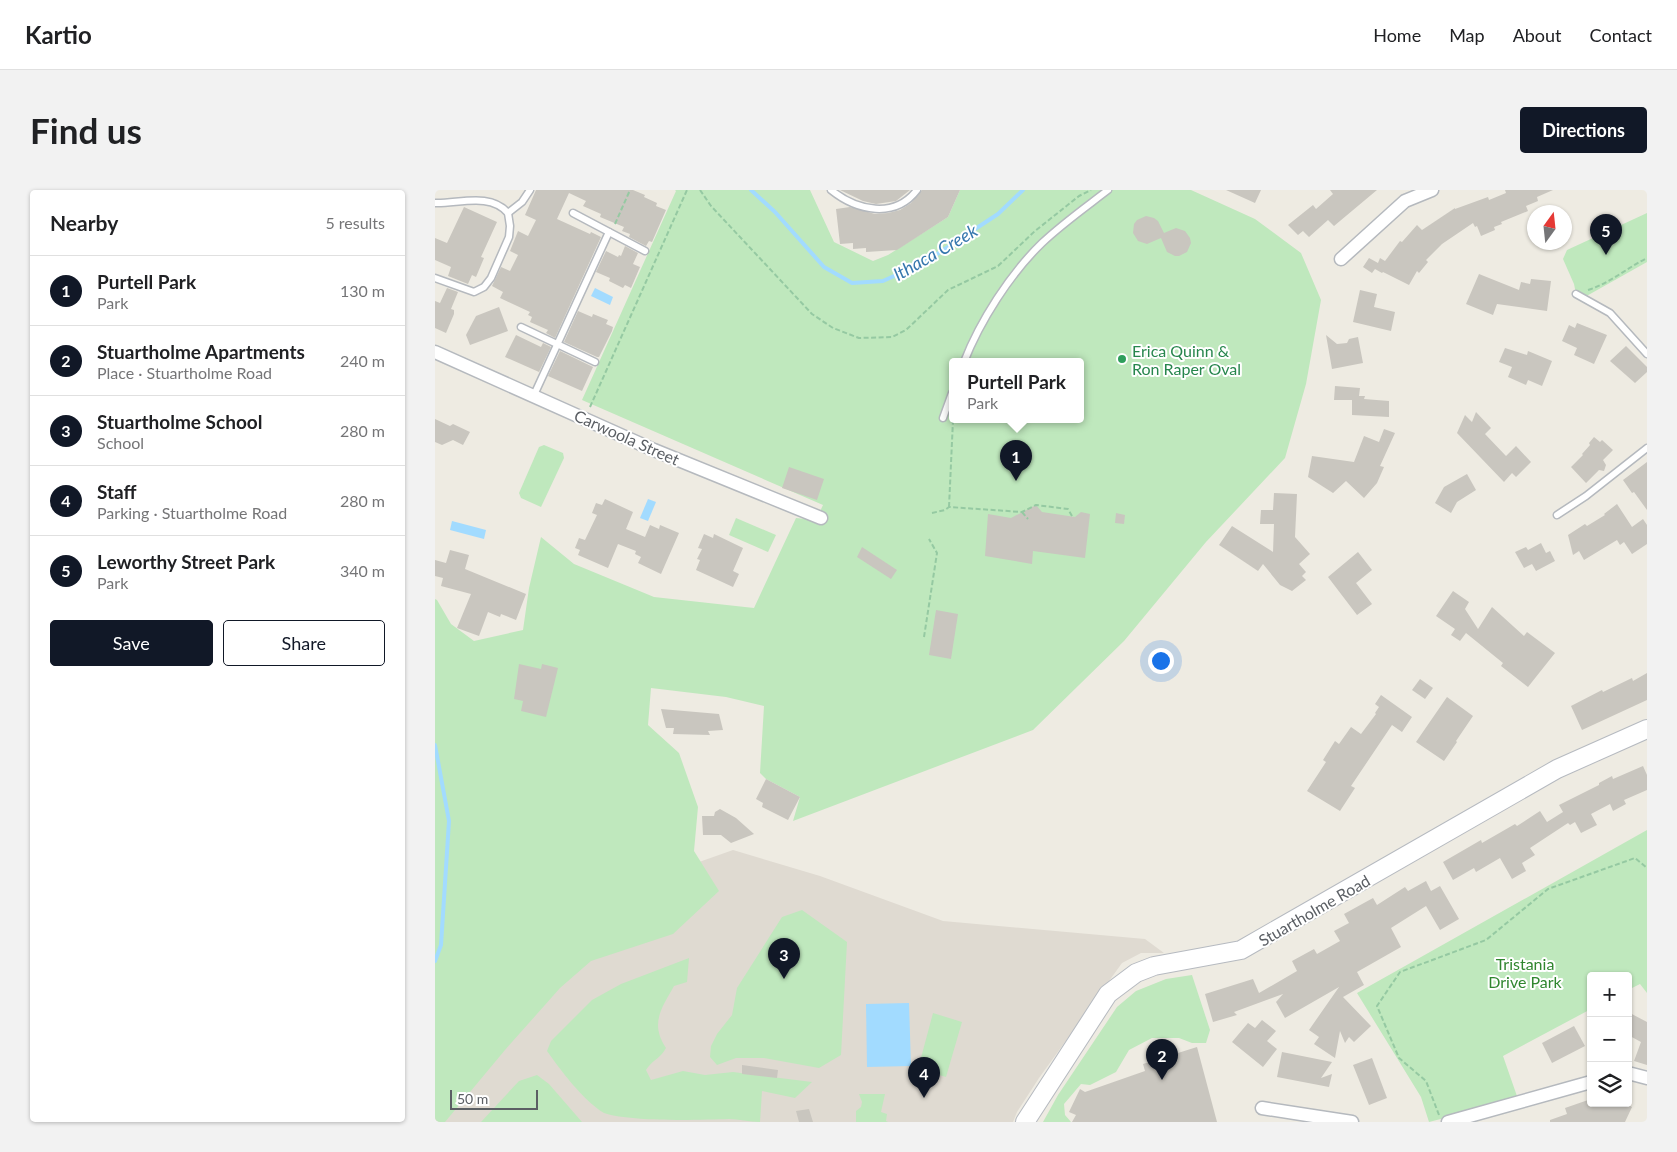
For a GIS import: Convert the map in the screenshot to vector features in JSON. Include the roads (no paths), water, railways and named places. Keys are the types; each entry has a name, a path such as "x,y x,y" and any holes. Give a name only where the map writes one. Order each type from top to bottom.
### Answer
{"main road":[{"name":"Stuartholme Road","path":"1025,1122 1108,994 1135,973 1154,966 1241,950 1557,770 1647,729"}],"street":[{"path":"1341,259 1405,202 1433,190"},
{"name":"Carwoola Street","path":"435,352 654,450 821,518"},
{"path":"1632,1074 1647,1078"},
{"path":"1448,1122 1587,1083"},
{"path":"1261,1108 1352,1122"}],"lane":[{"path":"508,213 522,202 530,190"},
{"path":"831,190 853,203 876,210 894,207 911,198 917,190"},
{"path":"966,358 1000,295 1022,267 1042,244 1108,190"},
{"path":"435,203 463,201 497,203 509,216 509,236 491,278 484,287 474,292 435,278"},
{"path":"573,213 645,251"},
{"path":"534,395 610,233"},
{"path":"1576,294 1610,313 1647,354"},
{"path":"521,326 595,362"},
{"path":"943,418 949,401"},
{"path":"1557,515 1586,496 1647,448"}],"water":[{"path":"595,288 613,297 610,305 591,296"},
{"path":"648,499 656,502 648,521 640,518"},
{"path":"452,521 486,530 484,539 450,530"},
{"path":"909,1003 911,1066 867,1067 866,1004"}],"waterway":[{"name":"Ithaca Creek","path":"751,190 775,212 824,267 852,283 883,281 925,262 998,214 1023,190"},
{"path":"435,745 449,821 441,945 435,961"}],"place":[{"name":"Leworthy Street Park","path":"1606,255"},
{"name":"Erica Quinn & Ron Raper Oval","path":"1122,359"},
{"name":"Purtell Park","path":"1016,481"},
{"name":"Stuartholme School","path":"784,979"},
{"name":"Stuartholme Apartments","path":"1162,1080"},
{"name":"Staff","path":"924,1098"}],"park label":[{"name":"Tristania Drive Park","path":"1525,972"}]}
